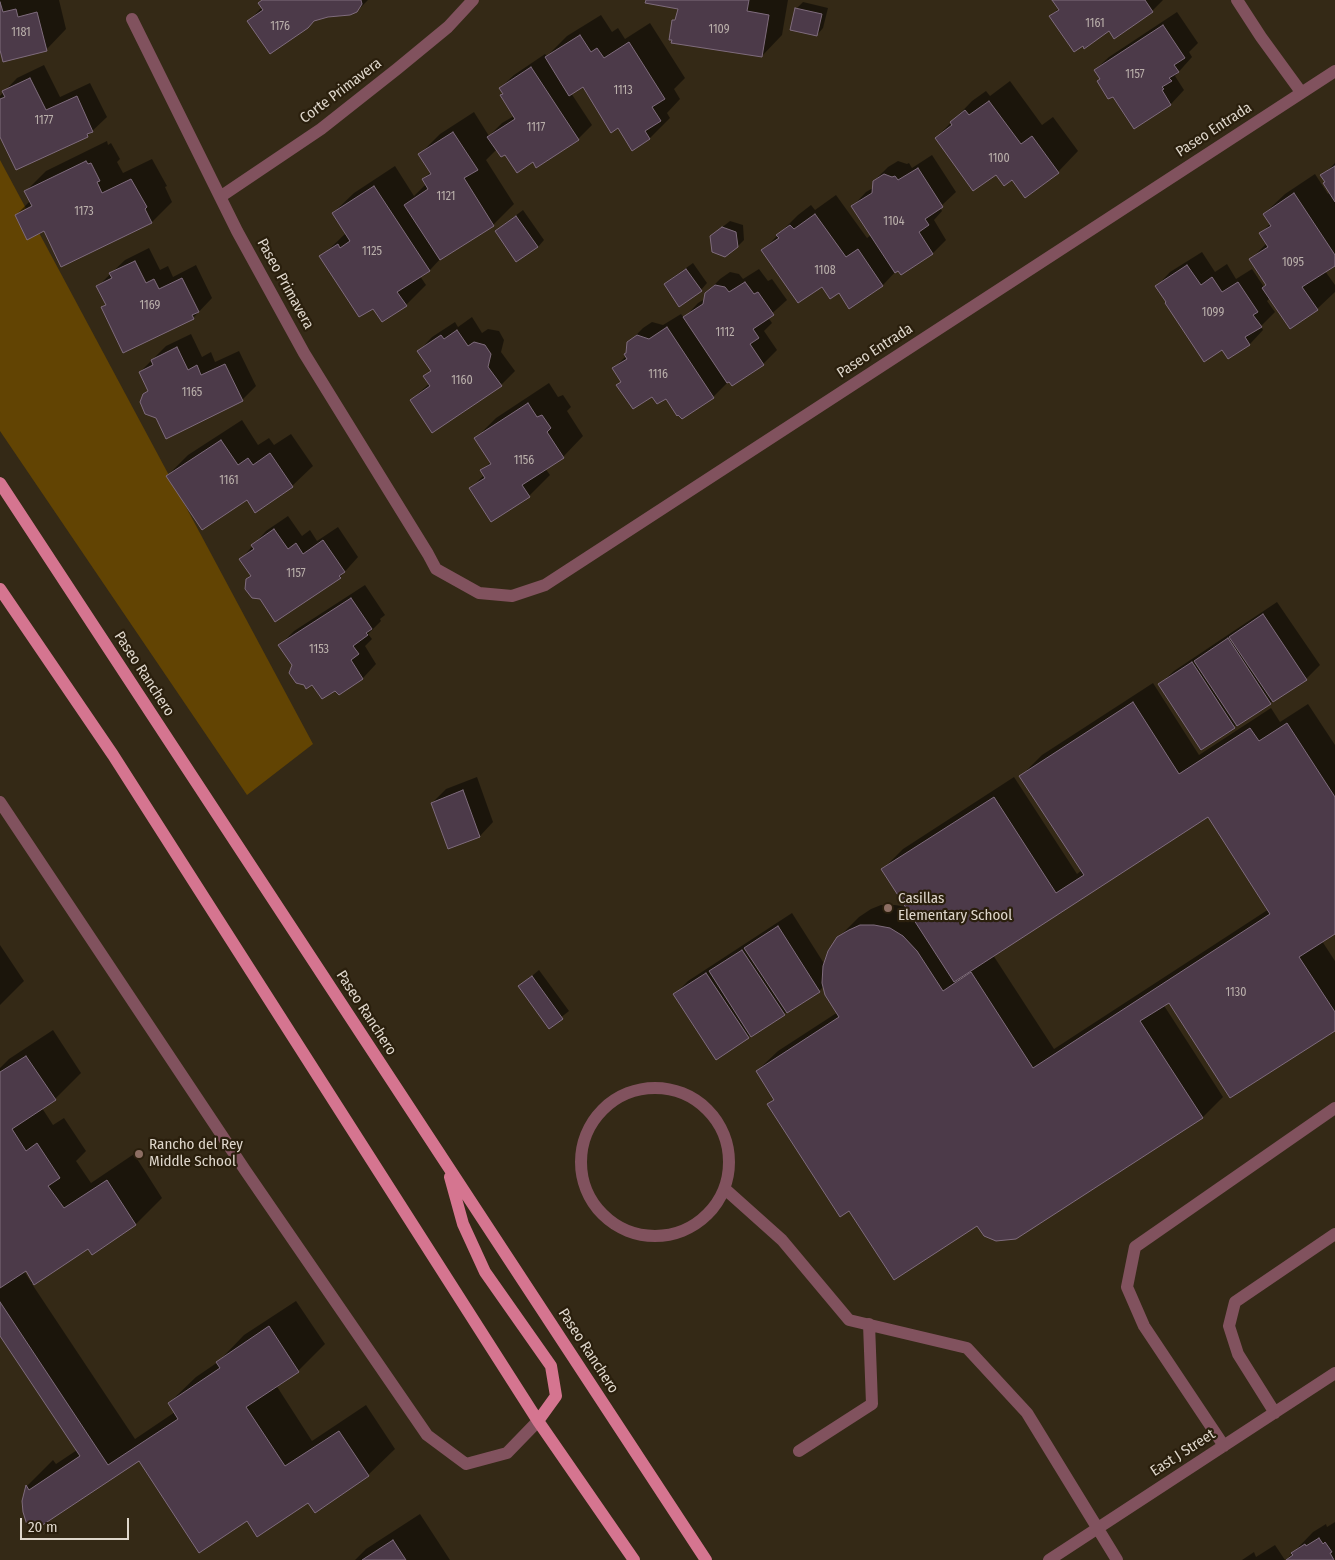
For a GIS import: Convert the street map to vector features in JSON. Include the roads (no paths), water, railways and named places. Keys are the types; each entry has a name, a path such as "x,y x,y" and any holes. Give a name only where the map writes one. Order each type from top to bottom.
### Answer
{"main road":[{"name":"Paseo Ranchero","path":"0,483 706,1560"},
{"path":"0,589 118,763 538,1421 634,1560"},
{"path":"447,1166 463,1224 485,1272 551,1366 556,1396 538,1421"}],"street":[{"name":"Corte Primavera","path":"220,197 321,128 398,69 448,27 473,0"},
{"path":"1236,0 1260,37 1301,92"},
{"name":"Paseo Primavera","path":"132,18 237,231 304,353 428,554"},
{"name":"Paseo Entrada","path":"428,554 436,569 479,593 512,596 545,585 1335,71"},
{"path":"0,802 245,1170 426,1435 466,1464 507,1453 538,1421"},
{"path":"658,1087 681,1092 701,1104 718,1121 727,1142 730,1166 725,1188 712,1211 692,1228 667,1236 641,1236 617,1227 597,1210 584,1187 580,1162 584,1136 596,1116 613,1100 635,1090 658,1087"},
{"path":"1224,1446 1144,1326 1128,1287 1135,1247 1335,1108"},
{"path":"725,1188 782,1240 849,1320 967,1348 1027,1413 1117,1560"},
{"path":"1276,1413 1238,1354 1229,1326 1235,1302 1335,1234"},
{"path":"799,1451 872,1404 868,1324"},
{"name":"East J Street","path":"1048,1560 1335,1373"}],"place":[{"name":"Casillas Elementary School","path":"888,908"},
{"name":"Rancho del Rey Middle School","path":"139,1154"}]}
